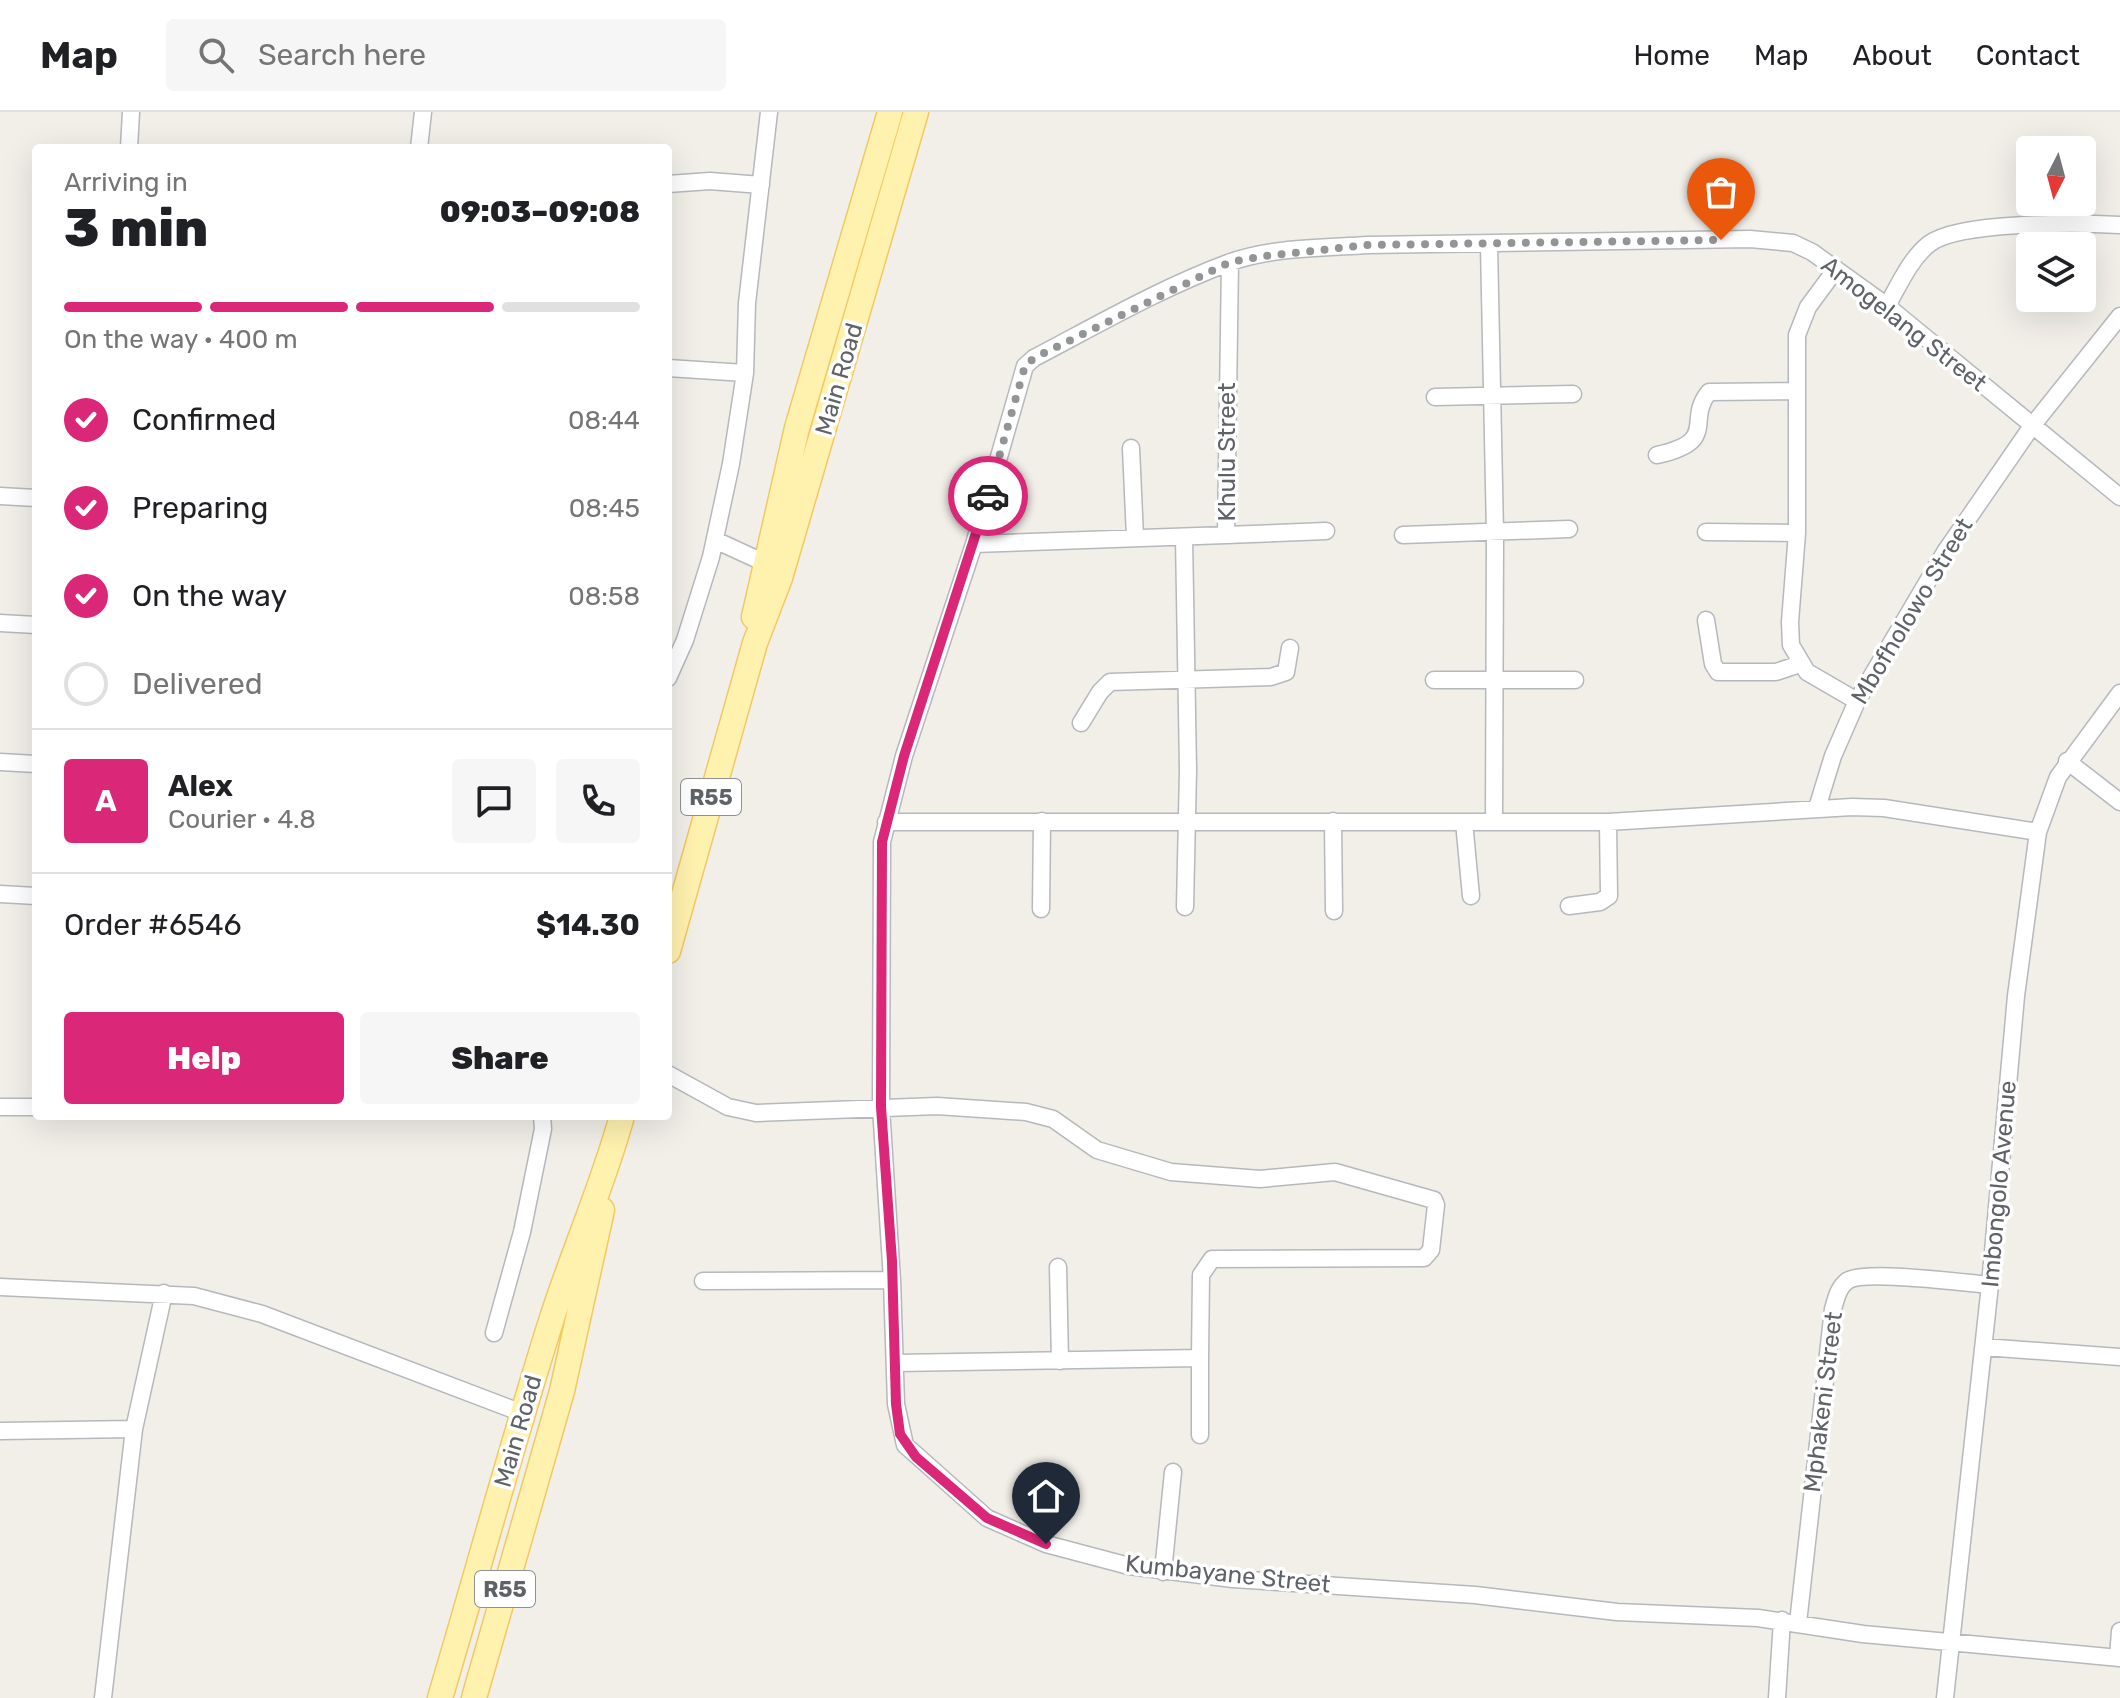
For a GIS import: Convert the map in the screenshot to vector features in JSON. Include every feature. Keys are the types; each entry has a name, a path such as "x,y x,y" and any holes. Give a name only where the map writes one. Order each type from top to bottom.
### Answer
{"main road":[{"name":"Main Road","path":"755,643 755,603 826,323 890,112"},
{"name":"Main Road","path":"672,937 755,643 780,578 916,112"},
{"name":"Main Road","path":"440,1698 522,1413 567,1272 607,1168 621,1120"},
{"name":"Main Road","path":"474,1698 562,1391 601,1223 607,1168"}],"street":[{"path":"129,144 131,112"},
{"path":"419,144 423,112"},
{"path":"672,669 685,640 715,540 745,373 747,303 769,112"},
{"path":"672,184 710,181 761,185"},
{"path":"1887,306 1922,250 1946,235 2077,223 2120,225"},
{"name":"Amogelang Street","path":"882,888 886,822 974,544 1025,366 1034,358 1120,313 1230,262 1307,249 1368,245 1774,240 1803,248 1887,306 2120,497"},
{"path":"1489,245 1495,533 1494,821"},
{"name":"Khulu Street","path":"974,544 1226,535 1230,262"},
{"path":"1836,269 1801,322 1795,356 1797,533 1790,634 1800,664 1816,679 1857,701"},
{"name":"Mbofholowo Street","path":"1817,808 1833,756 1857,701 1953,539 2032,426 2120,316"},
{"path":"672,368 745,373"},
{"path":"1657,455 1684,448 1691,441 1709,392 1796,391"},
{"path":"1435,397 1573,394"},
{"path":"1131,448 1135,537"},
{"path":"0,496 32,498"},
{"path":"1403,535 1569,529"},
{"path":"1226,535 1326,531"},
{"path":"1706,532 1797,533"},
{"path":"1184,537 1187,679 1185,907"},
{"path":"715,540 765,563"},
{"path":"1706,620 1713,664 1718,672 1776,672 1800,664"},
{"path":"0,623 32,625"},
{"path":"1081,723 1110,682 1282,675 1288,669 1290,648"},
{"path":"1434,680 1575,680"},
{"name":"Imbongolo Avenue","path":"1945,1698 1984,1347 2016,996 2038,832 2049,794 2067,761 2120,693"},
{"path":"2067,761 2120,802"},
{"path":"0,762 32,764"},
{"path":"886,822 1608,822 1817,808 1884,808 2038,832"},
{"path":"1041,909 1042,821"},
{"path":"1333,821 1334,911"},
{"path":"1464,822 1471,896"},
{"path":"1569,906 1600,902 1609,896 1608,822"},
{"name":"Kumbayane Street","path":"882,888 881,1107 897,1419 905,1445 972,1508 1046,1544 1089,1557 1163,1572 1475,1595 1617,1612 1790,1622 1951,1644 2119,1658"},
{"path":"0,894 32,896"},
{"path":"672,1076 728,1107 756,1113 937,1106 1026,1112 1053,1119 1097,1150 1171,1172 1260,1179 1335,1172 1434,1200 1436,1210 1431,1250 1424,1258 1212,1259 1201,1275 1200,1435"},
{"path":"0,1107 32,1107"},
{"path":"494,1333 522,1232 542,1120"},
{"path":"1058,1267 1060,1361"},
{"name":"Mphakeni Street","path":"1790,1622 1833,1309 1839,1290 1845,1283 1865,1276 1990,1285"},
{"path":"703,1281 892,1280"},
{"path":"0,1287 194,1296 262,1314 522,1413"},
{"path":"103,1698 134,1429 164,1293"},
{"path":"1984,1347 2120,1357"},
{"path":"896,1363 1200,1358"},
{"path":"0,1431 134,1429"},
{"path":"1163,1572 1173,1472"},
{"path":"1777,1698 1790,1622"},
{"path":"2119,1658 2120,1631"}],"way so far":[{"path":"988,496 1019,378 1025,366 1034,358 1120,313 1230,262 1307,249 1368,245 1721,240"}],"route":[{"path":"988,496 904,756 882,842 881,1107 892,1261 896,1404 900,1434 916,1457 972,1508 987,1518 1046,1544"}]}
